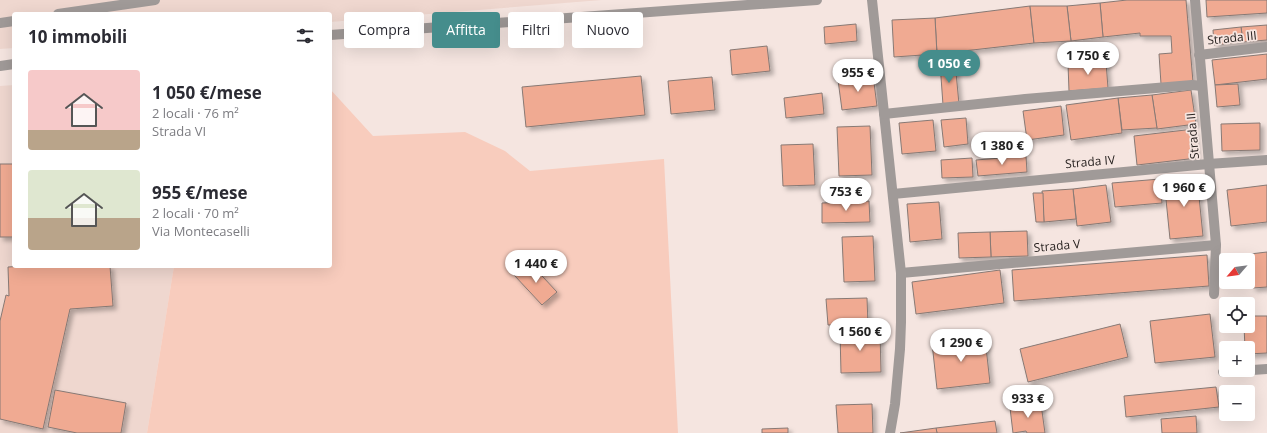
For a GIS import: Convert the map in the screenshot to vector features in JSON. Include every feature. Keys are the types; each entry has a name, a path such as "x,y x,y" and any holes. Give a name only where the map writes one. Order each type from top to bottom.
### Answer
{"street":[{"path":"72,12 155,0"},
{"path":"332,36 817,0"},
{"path":"872,0 901,273 900,349 895,404 890,433"},
{"name":"Strada II","path":"1195,0 1216,245 1214,294"},
{"path":"0,23 12,20"},
{"name":"Strada III","path":"1199,55 1267,47"},
{"path":"0,66 12,64"},
{"path":"884,114 1097,93 1192,85 1202,86"},
{"name":"Strada IV","path":"893,194 1208,164 1267,160"},
{"name":"Strada V","path":"901,273 1216,245"},
{"path":"1255,370 1267,369"}],"shaded area":[{"path":"0,0 602,0 454,12 432,12 432,14 424,14 424,12 344,12 344,21 332,22 332,12 12,12 12,48 0,49"},
{"path":"12,85 12,268 174,268 147,433 0,433 0,86"},
{"path":"332,91 373,136 465,132 505,151 530,171 664,159 678,433 147,433 174,268 332,268"}],"building":[{"path":"1127,0 1186,0 1193,82 1161,84 1159,54 1172,53 1171,36 1140,36 1140,33 1103,37 1100,3"},
{"path":"1206,0 1267,0 1267,13 1207,17"},
{"path":"1100,3 1103,37 1071,41 1067,6"},
{"path":"1030,6 1034,43 937,54 935,18"},
{"path":"1030,6 1067,6 1071,41 1034,43"},
{"path":"935,18 937,54 894,57 892,20"},
{"path":"856,24 857,41 825,44 824,27"},
{"path":"1267,25 1267,40 1243,42 1241,27"},
{"path":"1241,27 1243,42 1214,45 1213,30"},
{"path":"767,46 770,71 732,75 730,50"},
{"path":"1267,54 1267,79 1215,85 1212,60"},
{"path":"955,62 959,104 943,105 940,63"},
{"path":"1106,62 1108,88 1069,91 1068,64"},
{"path":"873,75 877,106 842,110 838,80"},
{"path":"641,76 645,115 526,127 522,87"},
{"path":"712,77 715,110 671,114 668,81"},
{"path":"1238,84 1240,105 1217,107 1215,85"},
{"path":"1191,90 1196,124 1157,129 1152,95"},
{"path":"822,93 824,114 786,118 784,98"},
{"path":"1152,95 1157,128 1122,130 1118,98"},
{"path":"1118,98 1122,133 1071,140 1066,105"},
{"path":"1061,106 1064,135 1027,140 1023,111"},
{"path":"966,118 968,144 944,147 941,120"},
{"path":"933,120 936,151 902,154 899,123"},
{"path":"1260,123 1260,150 1222,151 1221,124"},
{"path":"870,126 872,175 839,176 837,127"},
{"path":"1194,129 1197,158 1137,165 1134,136"},
{"path":"813,144 815,185 783,186 781,145"},
{"path":"1026,156 1027,172 978,176 976,160"},
{"path":"972,158 973,177 942,178 941,160"},
{"path":"0,164 12,164 12,237 0,237"},
{"path":"1197,177 1203,236 1170,239 1164,180"},
{"path":"1160,179 1162,203 1115,207 1112,183"},
{"path":"1106,185 1111,222 1077,226 1073,189"},
{"path":"1267,185 1267,222 1231,226 1227,190"},
{"path":"1073,189 1076,219 1044,222 1042,191"},
{"path":"1033,193 1043,193 1044,222 1036,222"},
{"path":"869,201 870,222 822,223 822,203"},
{"path":"939,202 942,239 910,242 907,204"},
{"path":"1027,231 1028,256 991,257 990,232"},
{"path":"990,232 991,257 959,258 958,233"},
{"path":"873,236 875,281 844,282 842,237"},
{"path":"1267,252 1267,287 1255,288 1255,253"},
{"path":"1207,255 1209,286 1014,301 1012,270"},
{"path":"529,262 557,292 542,305 514,275"},
{"path":"8,267 110,268 113,306 70,309 43,429 0,419 0,321 6,295 9,296"},
{"path":"1000,270 1004,303 916,314 912,282"},
{"path":"867,298 868,324 828,325 826,299"},
{"path":"1210,314 1215,357 1155,363 1150,321"},
{"path":"1255,316 1267,316 1267,353 1255,354 1255,341 1245,341 1244,333 1255,333"},
{"path":"1120,324 1128,357 1028,382 1020,349"},
{"path":"880,332 881,372 841,373 840,333"},
{"path":"985,338 990,383 937,389 932,343"},
{"path":"1216,387 1219,407 1126,417 1124,396"},
{"path":"55,390 126,403 121,433 77,433 48,427"},
{"path":"872,404 873,433 838,433 836,405"},
{"path":"1041,404 1045,433 1027,433 1026,431 1013,433 1010,408"},
{"path":"1196,416 1197,433 1162,433 1161,419"},
{"path":"995,421 997,433 937,433 936,428"},
{"path":"788,428 788,433 762,433 762,429"},
{"path":"936,428 937,433 900,433"}]}
